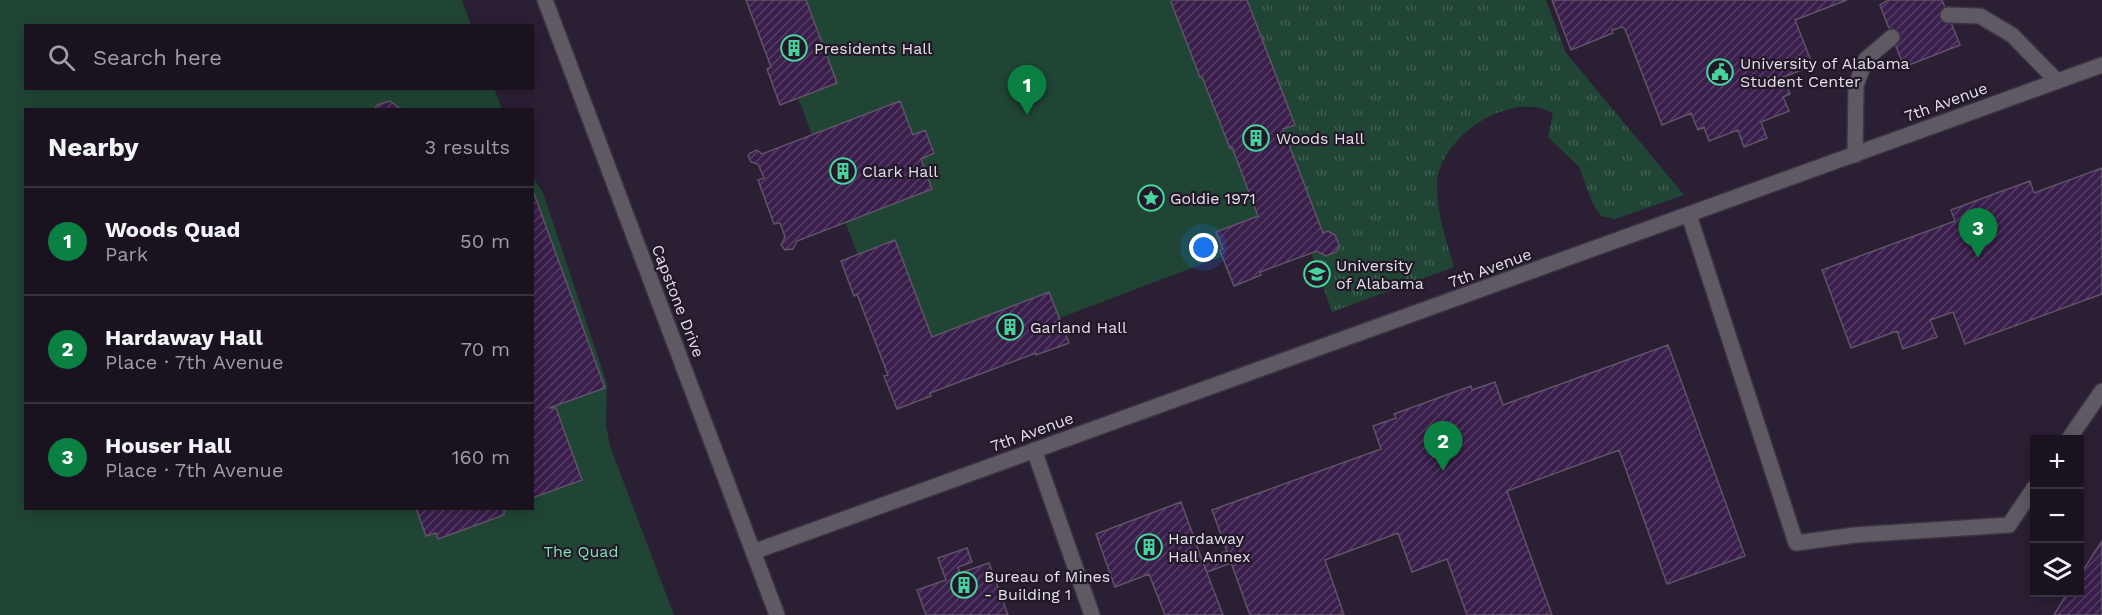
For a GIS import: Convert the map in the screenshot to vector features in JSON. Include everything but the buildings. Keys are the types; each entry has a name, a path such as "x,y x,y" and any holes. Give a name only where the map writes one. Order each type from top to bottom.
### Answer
{"street":[{"name":"Capstone Drive","path":"545,0 777,615"},
{"path":"1948,15 1980,16 2004,30 2037,58 2057,81"},
{"path":"1854,155 1856,85 1866,59 1892,37"},
{"name":"7th Avenue","path":"753,552 2102,65"},
{"path":"1689,215 1796,543 1855,535 2008,525 2033,489"},
{"path":"2071,435 2102,391"},
{"path":"1034,450 1092,615"}],"shaded area":[{"name":"University of Alabama","path":"0,0 2102,0 2102,615 0,615"}],"green space":[{"name":"The Quad","path":"0,0 462,0 471,24 24,24 24,90 495,90 502,108 24,108 24,510 534,510 534,179 543,193 607,384 606,425 610,446 674,615 0,615"},
{"path":"761,0 1205,0 1292,230 904,377"},
{"path":"1221,0 1546,0 1566,53 1684,195 1615,219 1601,216 1593,204 1579,167 1548,137 1553,113 1536,107 1517,108 1497,113 1479,122 1462,135 1449,151 1440,168 1437,186 1439,207 1442,227 1454,267 1332,312"}],"place":[{"name":"Presidents Hall","path":"794,48"},
{"name":"University of Alabama Student Center","path":"1720,72"},
{"name":"Woods Quad","path":"1027,115"},
{"name":"Woods Hall","path":"1256,138"},
{"name":"Clark Hall","path":"843,171"},
{"name":"Goldie 1971","path":"1151,198"},
{"name":"Houser Hall","path":"1978,258"},
{"name":"University of Alabama","path":"1317,274"},
{"name":"Garland Hall","path":"1010,327"},
{"name":"Hardaway Hall","path":"1443,471"},
{"name":"Hardaway Hall Annex","path":"1149,547"},
{"name":"Bureau of Mines - Building 1","path":"964,585"}]}
